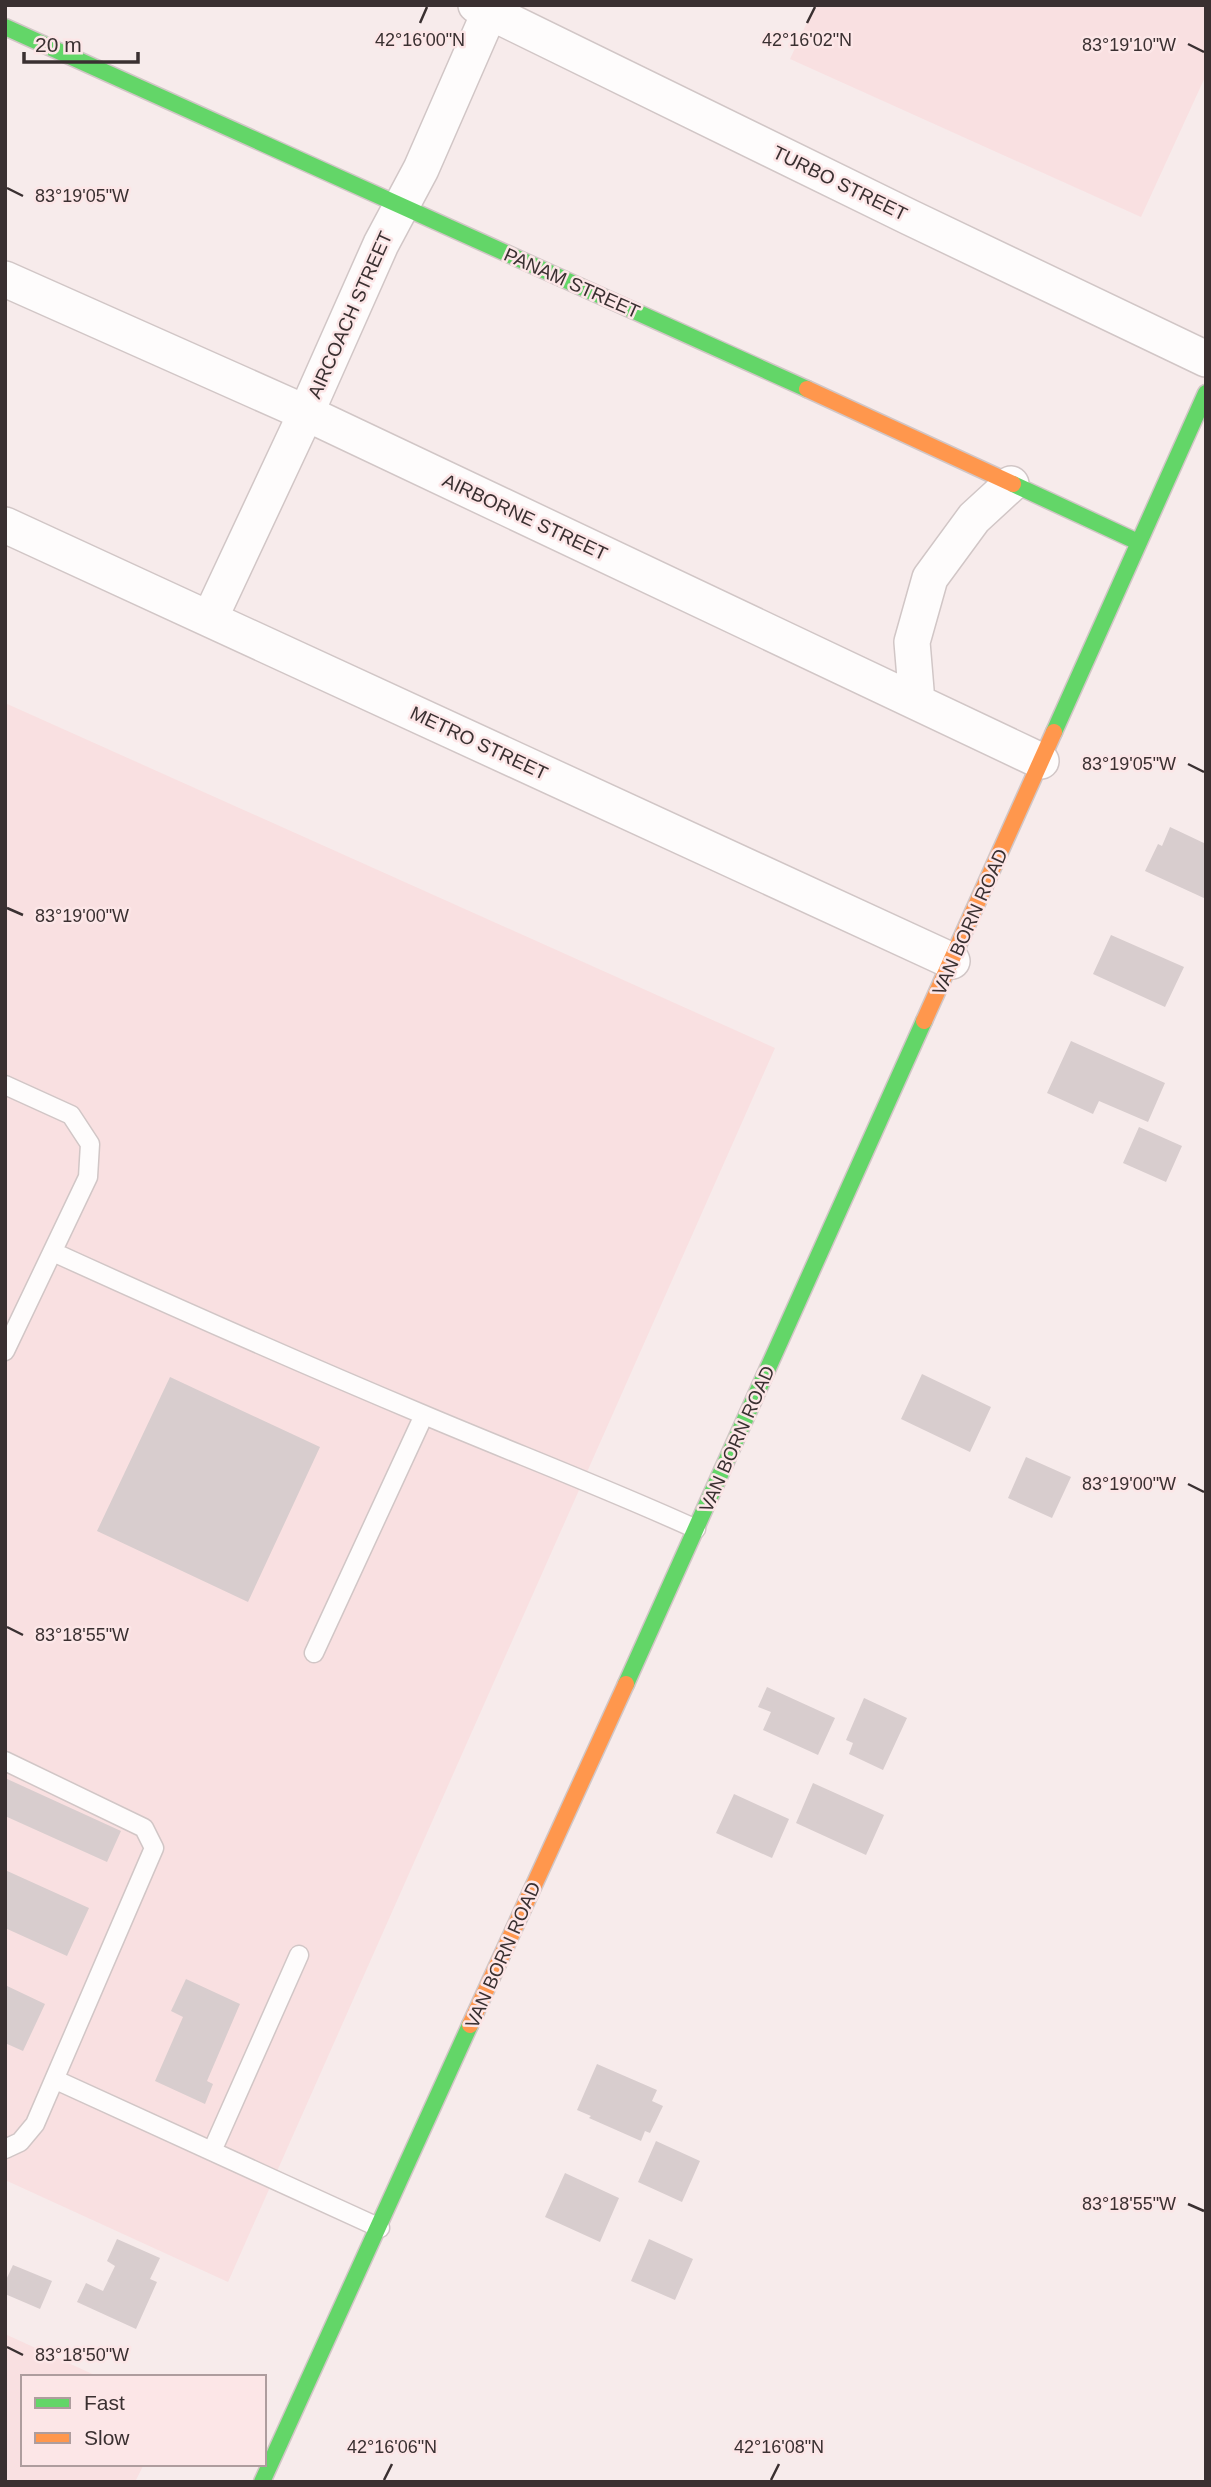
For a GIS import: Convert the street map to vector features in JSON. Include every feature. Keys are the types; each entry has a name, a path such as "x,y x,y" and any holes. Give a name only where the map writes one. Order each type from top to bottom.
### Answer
{"main road":[{"name":"PANAM STREET","path":"5,27 867,416 1138,542"},
{"name":"VAN BORN ROAD","path":"262,2482 380,2228 696,1529 1206,393"}],"street":[{"name":"AIRCOACH STREET","path":"210,618 306,414 381,244 421,169 483,8"},
{"name":"TURBO STREET","path":"483,8 1206,359"},
{"name":"AIRBORNE STREET","path":"5,279 306,414 1041,761"},
{"path":"917,702 912,642 930,578 974,518 1011,484"},
{"name":"METRO STREET","path":"5,525 952,961"}],"lane":[{"path":"5,1084 71,1115 90,1144 88,1177 5,1351"},
{"path":"53,1252 219,1328 597,1485 696,1529"},
{"path":"314,1653 424,1415"},
{"path":"5,1761 144,1828 154,1848 35,2124 20,2142 5,2149"},
{"path":"212,2151 299,1955"},
{"path":"56,2080 380,2228"}],"shaded area":[{"path":"815,5 1206,5 1206,75 1141,217 790,59"},
{"path":"5,703 775,1048 228,2282 5,2180"},
{"path":"5,2334 95,2375 21,2375 21,2466 143,2466 135,2482 5,2482"}],"building":[{"path":"1170,827 1206,844 1206,899 1145,871 1158,844 1162,846"},
{"path":"1111,935 1184,967 1165,1007 1093,974"},
{"path":"1071,1041 1165,1083 1148,1122 1099,1101 1093,1114 1047,1093"},
{"path":"1139,1127 1182,1146 1166,1182 1123,1163"},
{"path":"922,1374 991,1407 970,1452 901,1419"},
{"path":"170,1377 320,1447 248,1602 97,1531"},
{"path":"1026,1457 1071,1477 1052,1518 1008,1498"},
{"path":"767,1687 835,1718 818,1755 763,1730 771,1712 758,1707"},
{"path":"864,1698 907,1718 883,1770 849,1754 853,1743 846,1740"},
{"path":"5,1778 121,1831 107,1862 5,1816"},
{"path":"813,1783 884,1815 866,1855 796,1823"},
{"path":"734,1794 789,1819 772,1858 716,1833"},
{"path":"5,1870 89,1908 67,1956 5,1928"},
{"path":"186,1979 240,2004 207,2081 213,2084 205,2104 155,2081 183,2017 171,2011"},
{"path":"5,1985 45,2004 23,2051 5,2043"},
{"path":"597,2064 657,2090 652,2101 663,2106 650,2133 645,2131 641,2141 577,2110"},
{"path":"656,2141 700,2161 682,2202 638,2182"},
{"path":"565,2173 619,2198 600,2242 545,2217"},
{"path":"117,2239 160,2258 150,2279 157,2282 136,2329 77,2302 86,2283 103,2291 115,2266 107,2261"},
{"path":"649,2239 693,2259 675,2300 631,2281"},
{"path":"13,2265 52,2281 40,2309 5,2294 5,2282"}],"traffic: fast":[{"path":"5,27 807,389"},
{"path":"1054,732 1206,393"},
{"path":"1013,484 1138,542"},
{"path":"626,1684 924,1021"},
{"path":"262,2482 470,2025"}],"traffic: slow":[{"path":"807,389 1013,484"},
{"path":"924,1021 1054,732"},
{"path":"470,2025 626,1684"}]}
